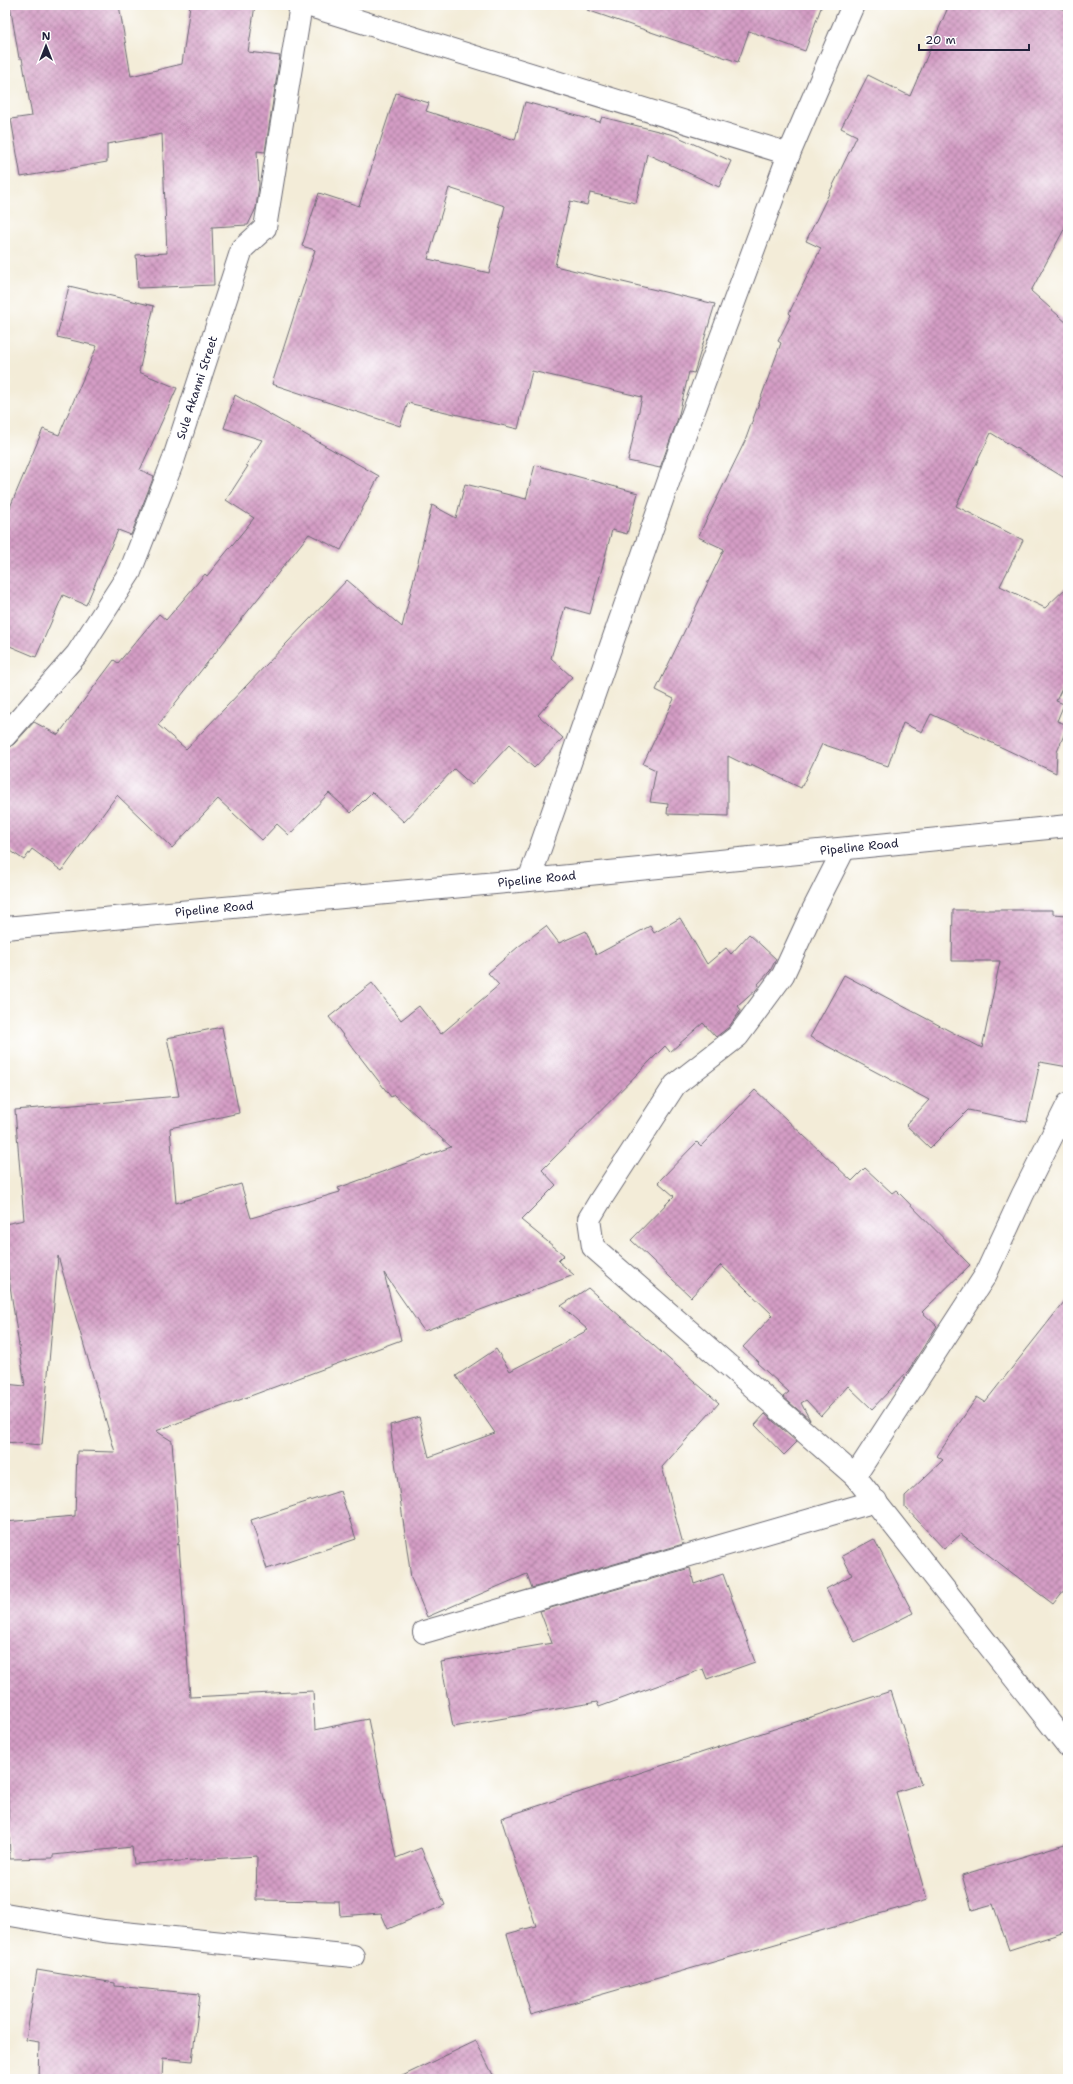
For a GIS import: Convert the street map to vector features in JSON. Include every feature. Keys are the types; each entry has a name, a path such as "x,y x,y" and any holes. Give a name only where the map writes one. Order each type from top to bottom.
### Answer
{"street":[{"name":"Sule Akanni Street","path":"5,736 77,654 130,572 173,461 242,249 265,228 301,5"},
{"path":"307,5 789,154"},
{"path":"529,880 683,440 789,154 853,5"},
{"name":"Pipeline Road","path":"5,928 529,880 1068,826"},
{"path":"844,849 813,910 783,975 738,1036 675,1085 589,1219 593,1248 855,1476 1068,1746"},
{"path":"855,1476 985,1276 1023,1194 1068,1104"},
{"path":"424,1632 876,1502"},
{"path":"5,1914 104,1931 353,1956"}],"building":[{"path":"10,5 119,5 131,76 182,64 190,5 255,5 248,52 280,56 265,152 257,151 259,185 256,208 248,225 212,227 214,285 138,288 136,255 167,253 162,134 107,144 107,162 21,177 11,119 32,116 22,58 19,58"},
{"path":"588,5 822,5 805,51 749,31 738,62 587,10"},
{"path":"949,5 1052,5 1068,11 1068,222 1031,291 1068,324 1068,480 991,433 956,506 1023,540 1000,586 1045,608 1068,586 1068,676 1056,701 1064,704 1057,721 1068,725 1057,752 1056,773 931,714 922,732 903,723 888,766 822,744 801,788 751,764 750,767 728,756 728,816 667,814 668,804 650,802 656,770 643,764 674,699 656,690 724,549 698,537 745,441 781,343 778,341 791,315 789,313 821,248 806,241 857,136 841,128 868,75 910,96"},
{"path":"396,93 429,103 426,111 515,140 525,102 600,122 602,117 674,135 731,161 719,187 647,154 636,203 590,193 587,205 570,201 555,266 715,304 694,373 689,372 678,418 660,468 628,461 642,397 532,371 518,429 408,403 400,426 272,384 315,250 302,246 319,193 359,206","holes":["449,188 505,206 489,273 428,259"]},
{"path":"69,286 154,306 139,372 177,388 140,470 154,476 131,535 118,530 86,605 63,595 36,657 5,644 5,519 43,429 59,435 97,346 57,337"},
{"path":"235,395 379,476 341,550 309,534 158,725 186,749 347,580 402,627 432,505 456,518 465,484 526,499 535,465 638,493 627,534 612,530 590,614 565,607 551,658 572,677 538,715 563,738 534,768 509,745 472,785 454,769 404,822 372,792 351,813 329,793 289,835 277,824 262,840 218,799 172,848 117,795 62,871 32,849 24,860 5,847 5,748 14,744 34,722 58,735 114,660 118,663 159,614 166,620 205,574 207,576 254,518 226,500 248,466 246,465 262,440 224,428"},
{"path":"953,910 1053,910 1053,914 1068,915 1068,1067 1040,1062 1027,1122 968,1110 930,1148 906,1125 929,1100 810,1037 844,975 982,1048 1000,961 952,961"},
{"path":"680,918 707,964 726,948 731,954 749,934 776,959 770,971 758,984 759,986 756,990 738,1006 741,1010 729,1027 716,1037 703,1023 670,1052 665,1046 542,1170 556,1185 521,1220 564,1255 558,1261 574,1275 424,1331 384,1273 401,1340 156,1431 172,1441 179,1542 177,1545 179,1544 190,1697 313,1691 315,1730 368,1719 396,1858 421,1848 445,1905 388,1929 381,1913 340,1916 339,1901 256,1900 257,1856 134,1864 132,1847 53,1855 53,1858 10,1859 5,1718 5,1522 75,1516 77,1451 115,1452 58,1256 42,1445 5,1442 5,1384 25,1386 5,1252 5,1224 24,1220 15,1110 179,1096 167,1038 222,1027 239,1113 170,1128 176,1203 241,1184 251,1218 340,1192 338,1188 451,1147 394,1095 391,1097 329,1017 372,983 401,1020 419,1006 441,1034 499,985 488,973 518,947 546,926 559,943 586,931 596,955 650,926 654,933"},
{"path":"755,1090 852,1181 865,1168 892,1193 896,1190 970,1265 922,1312 937,1326 908,1371 872,1409 848,1386 821,1416 806,1400 801,1403 810,1420 783,1397 789,1392 757,1363 759,1362 743,1347 773,1315 721,1265 691,1297 631,1240 674,1196 658,1182 697,1142 701,1146"},
{"path":"588,1288 719,1403 662,1467 683,1544 532,1588 527,1574 427,1617 411,1578 390,1425 419,1417 429,1457 495,1433 456,1376 496,1349 510,1371 588,1330 561,1306"},
{"path":"1068,1297 1068,1585 1053,1604 961,1534 944,1549 905,1507 905,1496 943,1460 937,1456 977,1397 985,1402"},
{"path":"765,1414 797,1442 784,1455 755,1425"},
{"path":"340,1491 356,1539 267,1569 251,1520"},
{"path":"874,1539 913,1613 855,1642 826,1589 852,1575 842,1556"},
{"path":"690,1568 694,1584 723,1574 755,1662 707,1679 703,1669 599,1707 597,1702 453,1727 441,1662 552,1643 540,1611"},
{"path":"891,1691 921,1784 896,1792 927,1900 531,2015 507,1934 536,1926 501,1818"},
{"path":"1068,1843 1068,1931 1009,1950 993,1904 972,1910 962,1875"},
{"path":"37,1970 115,1983 115,1986 200,1994 192,2061 163,2058 162,2079 38,2079 39,2042 26,2040"},
{"path":"476,2041 495,2079 396,2079"}]}
